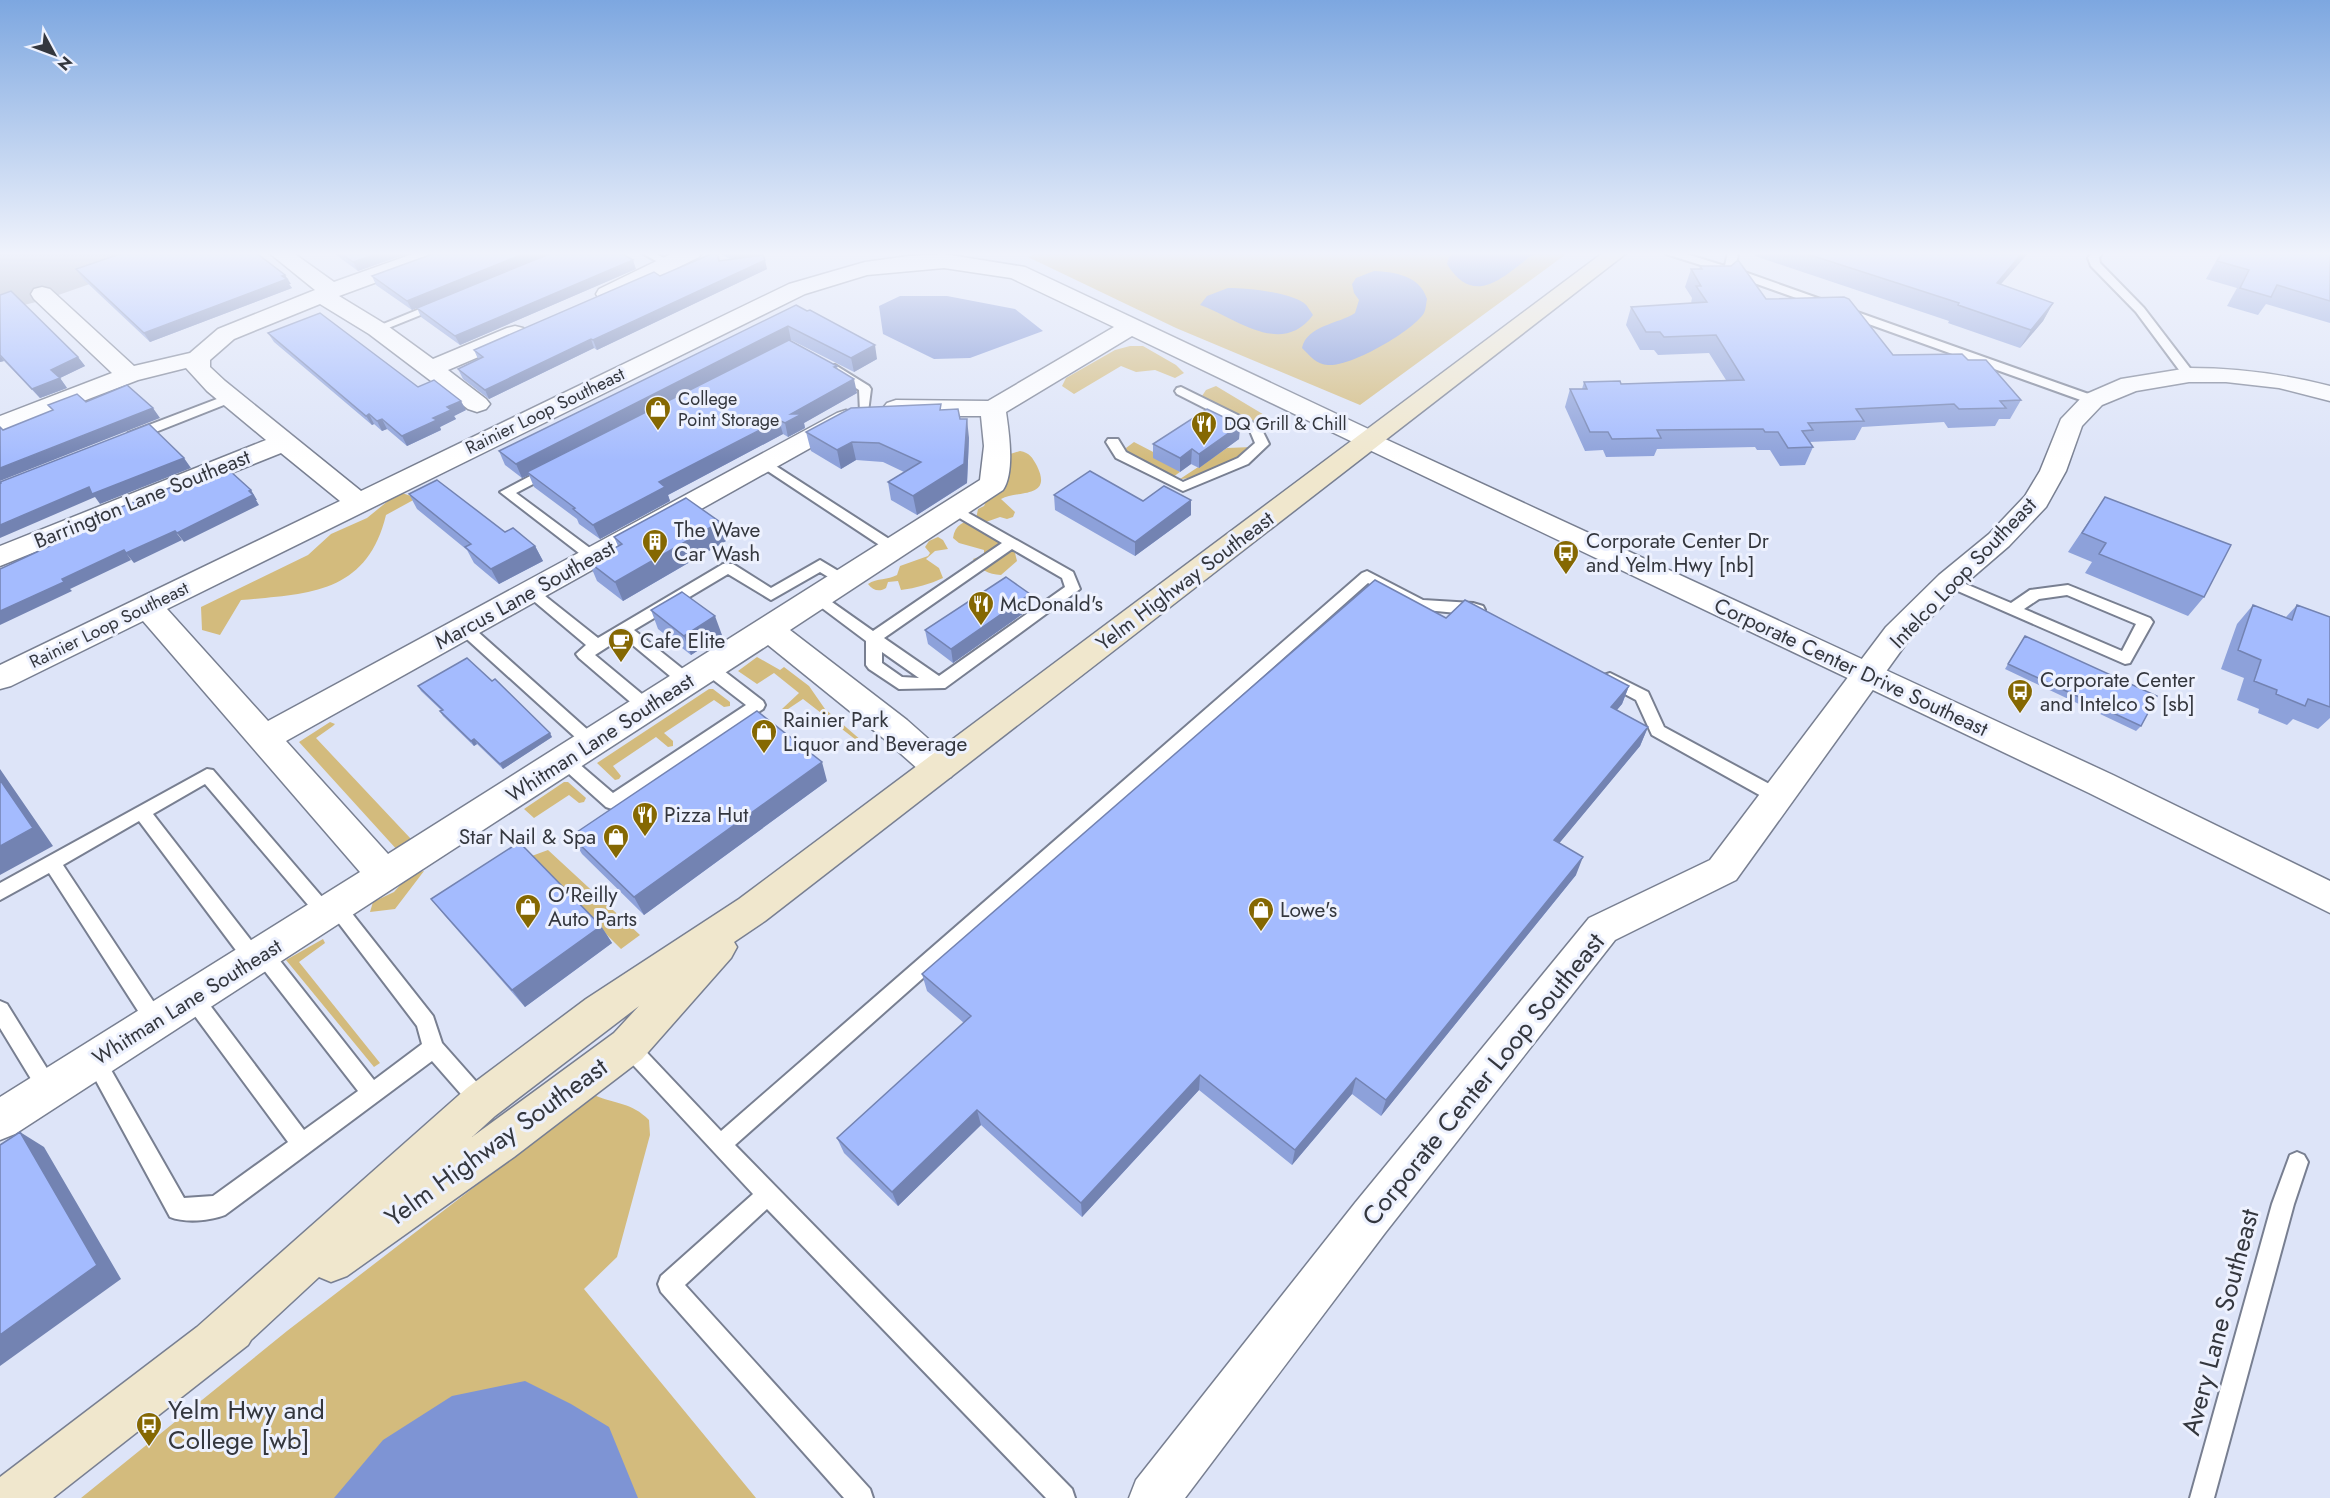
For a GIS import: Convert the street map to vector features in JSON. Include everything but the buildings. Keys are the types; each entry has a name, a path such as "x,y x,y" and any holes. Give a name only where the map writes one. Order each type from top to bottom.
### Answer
{"main road":[{"name":"Yelm Highway Southeast","path":"214,1342 481,1102 600,1011 752,910 1525,322"},
{"name":"Yelm Highway Southeast","path":"14,1498 214,1342 499,1143 628,1046 752,910"}],"street":[{"path":"72,322 129,375"},
{"path":"0,426 129,375 198,358 226,334 256,322"},
{"path":"368,322 477,404"},
{"name":"Rainier Loop Southeast","path":"0,678 729,322"},
{"name":"Rainier Loop Southeast","path":"1123,322 1370,440"},
{"path":"430,369 537,324"},
{"path":"993,409 1132,326"},
{"path":"198,358 198,369 230,398 358,502"},
{"name":"Intelco Loop Southeast","path":"1869,675 1897,634 1949,582 1999,540 2036,501 2053,471 2070,424 2093,400 2130,384 2189,375 2226,375 2280,381 2330,394"},
{"name":"Marcus Lane Southeast","path":"263,739 864,409 923,407 993,409"},
{"name":"Whitman Lane Southeast","path":"0,1120 648,708 993,484 996,446 993,409"},
{"name":"Corporate Center Drive Southeast","path":"1370,440 2101,784 2330,898"},
{"name":"Barrington Lane Southeast","path":"0,557 285,442"},
{"path":"147,607 385,876"},
{"path":"769,630 895,729 939,768"},
{"name":"Corporate Center Loop Southeast","path":"1154,1498 1370,1218 1602,929 1723,870 1869,675"},
{"name":"Whitman Lane Southeast","path":"0,1111 49,1090"}],"lane":[{"path":"377,328 393,322"},
{"path":"1873,322 2093,400"},
{"path":"2149,322 2189,375"},
{"path":"820,361 866,389 864,409"},
{"path":"1113,441 1121,455 1183,487 1243,461 1262,444 1255,429 1181,391"},
{"path":"118,441 230,398"},
{"path":"765,463 895,549"},
{"path":"560,465 507,492 593,557"},
{"path":"874,638 874,665 899,683 939,684 1073,589 1068,575 956,510"},
{"path":"874,638 1012,542"},
{"path":"648,708 584,654 728,567 771,596 820,565 845,581"},
{"path":"720,1145 1367,576 1420,605 1473,608 1494,619"},
{"path":"1949,582 2013,610 2125,659 2145,622 2068,590 2035,594 2013,610"},
{"path":"530,592 597,646"},
{"path":"817,599 939,684"},
{"path":"464,628 592,743"},
{"path":"565,761 612,802 757,705 698,675 624,630"},
{"path":"1600,674 1642,696 1658,731 1778,797"},
{"path":"0,892 207,775 331,911 426,1022 433,1048 481,1102"},
{"path":"142,812 372,1093"},
{"path":"52,862 156,1022"},
{"path":"193,998 302,1144"},
{"path":"0,1010 49,1090"},
{"path":"628,1046 720,1145 1063,1498"},
{"path":"95,1060 178,1209 217,1208 433,1048"},
{"name":"Avery Lane Southeast","path":"2202,1498 2283,1204 2297,1162"},
{"path":"768,1194 669,1284 861,1498"}],"shaded area":[{"path":"1163,322 1474,322 1360,405"},
{"path":"1130,346 1143,346 1176,365 1184,373 1175,378 1155,370 1136,372 1121,366 1074,394 1062,386 1066,378 1115,350"},
{"path":"1216,386 1266,416 1258,418 1257,422 1220,409 1202,396 1206,390"},
{"path":"1134,442 1157,454 1180,472 1173,477 1127,452 1126,448"},
{"path":"1252,447 1218,468 1198,476 1180,479 1227,448"},
{"path":"1020,451 1028,454 1034,460 1041,477 1041,484 1031,492 1001,499 1015,512 1013,517 1007,519 1000,517 986,522 1015,553 1017,561 1001,575 992,574 978,566 973,559 984,555 984,550 959,543 953,538 960,524 976,519 978,509 984,506 1007,455"},
{"path":"399,492 417,498 386,515 377,541 365,561 349,575 332,585 311,591 241,600 220,635 202,630 201,607 308,555 331,534 367,518"},
{"path":"938,537 943,540 948,549 935,551 926,559 939,568 943,578 923,586 901,590 898,581 888,582 886,588 879,590 868,584 897,575 900,566 928,556 930,553 925,547 929,541"},
{"path":"757,657 780,670 784,667 809,686 825,709 862,741 860,743 803,699 788,709 782,709 799,693 774,673 757,684 738,671"},
{"path":"709,689 713,689 730,702 730,706 724,707 714,700 664,733 673,741 673,746 668,747 656,737 613,766 621,776 615,780 597,763"},
{"path":"330,722 335,724 316,738 411,839 433,827 399,852 299,742"},
{"path":"564,782 568,782 586,798 584,802 579,803 569,795 534,818 524,809"},
{"path":"548,850 640,935 621,949 529,857"},
{"path":"424,871 395,909 370,912 373,902 394,892 410,874"},
{"path":"323,939 325,943 299,962 380,1063 374,1067 286,960"},
{"path":"594,1095 630,1107 642,1114 649,1120 650,1135 617,1257 584,1289 756,1498 81,1498 287,1331"}],"water":[{"path":"881,322 1031,322 1043,331 970,358 934,359 883,334"},
{"path":"1237,322 1306,322 1287,333 1272,334"},
{"path":"1335,322 1416,322 1395,338 1366,354 1338,364 1328,365 1317,361 1302,348 1310,334"},
{"path":"525,1381 571,1404 609,1427 638,1498 334,1498 383,1440 452,1396"}],"place":[{"name":"College Point Storage","path":"658,432"},
{"name":"DQ Grill & Chill","path":"1204,447"},
{"name":"The Wave Car Wash","path":"655,565"},
{"name":"Corporate Center Dr and Yelm Hwy [nb]","path":"1566,576"},
{"name":"McDonald's","path":"981,627"},
{"name":"Cafe Elite","path":"621,664"},
{"name":"Corporate Center and Intelco S [sb]","path":"2020,715"},
{"name":"Rainier Park Liquor and Beverage","path":"764,755"},
{"name":"Pizza Hut","path":"645,838"},
{"name":"Star Nail & Spa","path":"616,860"},
{"name":"O'Reilly Auto Parts","path":"528,930"},
{"name":"Lowe's","path":"1261,933"},
{"name":"Yelm Hwy and College [wb]","path":"149,1448"}]}
